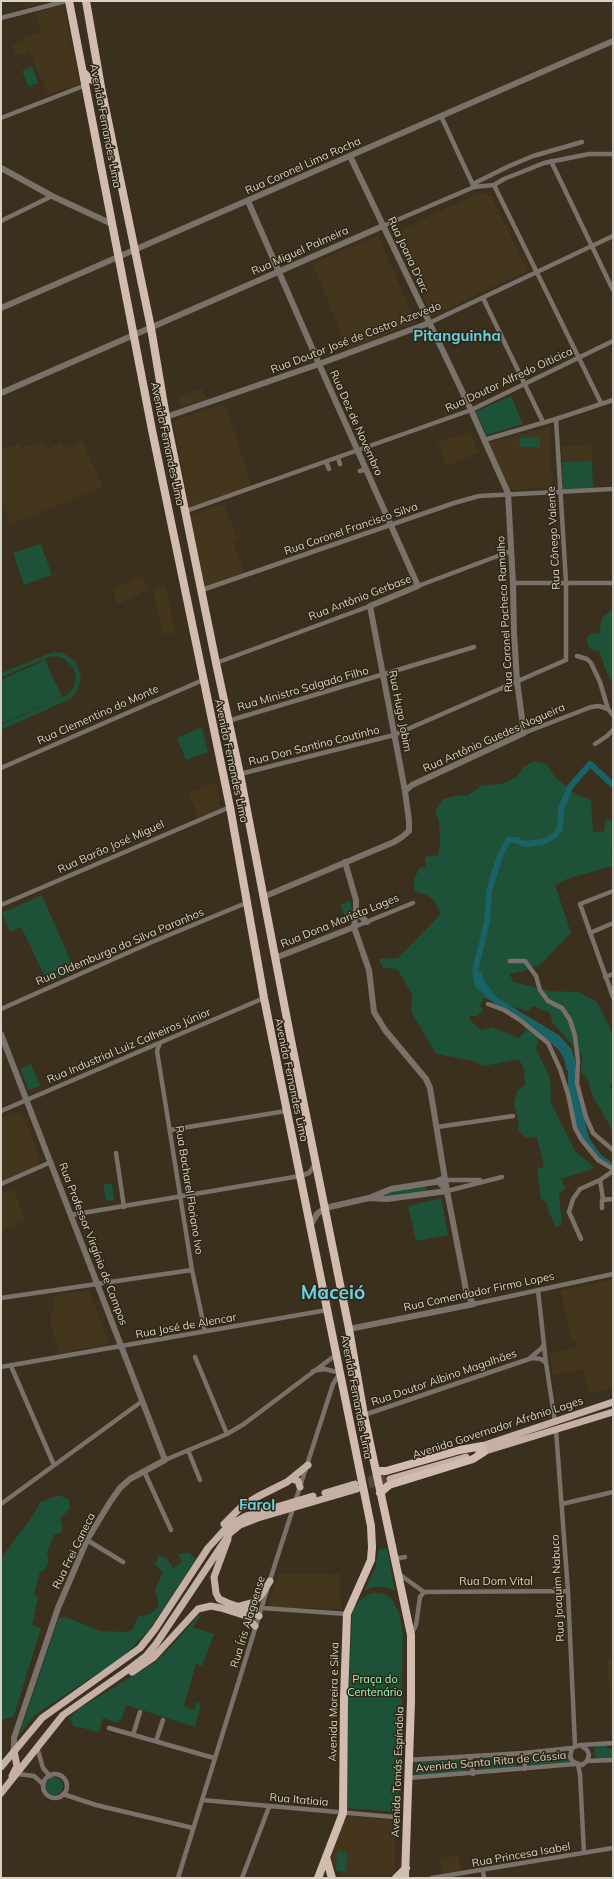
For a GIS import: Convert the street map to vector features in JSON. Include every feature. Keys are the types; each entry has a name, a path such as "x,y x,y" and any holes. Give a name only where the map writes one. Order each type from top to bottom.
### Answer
{"highway":[{"name":"Avenida Fernandes Lima","path":"67,1 86,85 134,335 230,807 246,903 286,1111 337,1354 370,1526"},
{"name":"Avenida Fernandes Lima","path":"86,1 101,85 151,328 166,417 240,774 349,1329 364,1415 387,1526"},
{"path":"83,72 90,79 101,85 94,94 90,105"},
{"path":"376,1471 383,1471 460,1450 483,1449"},
{"path":"380,1493 389,1485 473,1459 483,1449"},
{"name":"Avenida Moreira e Silva","path":"318,1878 343,1813 344,1698 347,1614 371,1560 372,1547 370,1526"},
{"name":"Avenida Tomás Espíndola","path":"387,1526 399,1574 411,1635 412,1680 405,1878"},
{"path":"326,1856 332,1878"},
{"path":"396,1878 406,1868"}],"main road":[{"name":"Avenida Governador Afrânio Lages","path":"483,1449 613,1402"},
{"name":"Avenida Governador Afrânio Lages","path":"390,1477 483,1449 556,1430 613,1412"},
{"path":"556,1430 558,1424 570,1417"},
{"path":"1,1767 32,1729 51,1711 140,1648 155,1629 223,1525 242,1506 292,1479 308,1465"},
{"path":"292,1479 298,1481 300,1487"},
{"path":"2,1792 18,1774 37,1747 63,1715 146,1656 156,1644 230,1533 240,1525 252,1520 356,1486 246,1516 229,1525 208,1548"},
{"path":"230,1533 214,1577 214,1588 219,1598 259,1616"},
{"path":"238,1606 248,1605 255,1602 270,1581"},
{"path":"115,1679 133,1671 154,1657 198,1609 211,1606 221,1608 243,1615 256,1626"},
{"path":"2,1792 16,1769 14,1751"}],"street":[{"path":"1,18 67,1"},
{"name":"Rua Coronel Lima Rocha","path":"1,308 613,41"},
{"path":"1,118 86,85"},
{"path":"441,116 474,186"},
{"name":"Rua Miguel Palmeira","path":"1,393 474,186 533,156 582,142"},
{"name":"Rua Miguel Palmeira","path":"474,186 494,185 504,179 551,161 589,154 613,154"},
{"name":"Rua Joana D'arc","path":"350,156 471,410 508,493"},
{"path":"551,161 613,290"},
{"path":"1,168 52,196 112,224"},
{"path":"494,185 601,403"},
{"path":"1,221 52,196"},
{"name":"Rua Dez de Novembro","path":"248,201 358,451 363,470 391,525 418,586"},
{"name":"Rua Doutor José de Castro Azevedo","path":"166,417 319,364 429,323 613,236"},
{"path":"483,298 544,422"},
{"name":"Rua Doutor Alfredo Oiticica","path":"186,511 471,410 613,341"},
{"path":"484,440 556,419 613,400"},
{"name":"Rua Cônego Valente","path":"556,419 566,582 567,656"},
{"path":"338,458 340,464"},
{"path":"326,462 329,469"},
{"name":"Rua Coronel Francisco Silva","path":"202,590 479,496 508,493 613,489"},
{"name":"Rua Coronel Pacheco Ramalho","path":"508,493 517,681 524,733"},
{"name":"Rua Antônio Gerbase","path":"216,663 370,606 511,551"},
{"path":"513,583 613,583"},
{"name":"Rua Hugo Jobim","path":"345,862 402,837 409,831 405,790 370,606"},
{"name":"Rua Ministro Salgado Filho","path":"228,721 474,647"},
{"name":"Rua Don Santino Coutinho","path":"240,774 394,735 562,662 567,656"},
{"path":"577,656 587,659 591,663 600,682 608,709 613,715"},
{"name":"Rua Clementino do Monte","path":"1,768 203,680"},
{"name":"Rua Antônio Guedes Nogueira","path":"405,790 412,785 524,733 591,707 599,706 608,709"},
{"path":"595,744 613,730"},
{"path":"403,783 412,785"},
{"name":"Rua Barão José Miguel","path":"1,905 230,807"},
{"path":"263,897 345,862 355,894 356,912 354,927 369,970 374,1012 385,1030 426,1079 430,1088 447,1191 467,1295 464,1306"},
{"path":"613,891 580,904 613,997"},
{"name":"Rua Oldemburgo da Silva Paranhos","path":"1,1009 152,942 246,903"},
{"name":"Rua Dona Marieta Lages","path":"275,958 413,903"},
{"path":"356,912 367,922"},
{"path":"590,933 613,923"},
{"path":"510,961 525,961 536,976 540,990 548,1001 562,1008 570,1020 575,1036 578,1061 577,1083 586,1118 593,1133 613,1150"},
{"path":"605,977 613,974"},
{"name":"Rua Industrial Luiz Calheiros Júnior","path":"1,1111 264,998"},
{"path":"488,1004 500,1007 520,1020 548,1043 566,1088 575,1128 588,1150 598,1160 613,1170 600,1180 580,1189 570,1205 570,1212 581,1239"},
{"name":"Rua Professor Virgínio de Campos","path":"1,1034 165,1460"},
{"name":"Rua Bacharel Floriano Ivo","path":"160,1042 157,1051 182,1196 192,1270 205,1331"},
{"path":"148,1047 157,1051"},
{"path":"170,1130 286,1111"},
{"path":"437,1127 513,1116"},
{"path":"116,1153 124,1207"},
{"path":"1,1184 51,1162"},
{"path":"71,1215 300,1176 309,1173 316,1162"},
{"path":"310,1226 317,1214 325,1208 370,1198 390,1189 438,1181 445,1177 487,1180"},
{"path":"370,1198 392,1199 447,1191 502,1177"},
{"path":"600,1180 603,1199 601,1201 602,1208"},
{"path":"438,1181 447,1191"},
{"path":"603,1199 613,1199"},
{"path":"1,1298 192,1270"},
{"name":"Rua Comendador Firmo Lopes","path":"349,1329 613,1274"},
{"path":"538,1290 546,1363 555,1422"},
{"path":"467,1295 474,1304"},
{"name":"Rua José de Alencar","path":"1,1367 327,1310"},
{"name":"Rua Doutor Albino Magalhães","path":"530,1358 542,1348 544,1344"},
{"name":"Rua Frei Caneca","path":"14,1751 14,1738 58,1608 87,1540 120,1488 144,1470 227,1434 244,1424 337,1354"},
{"path":"195,1357 227,1434"},
{"name":"Rua Doutor Albino Magalhães","path":"364,1415 530,1358 536,1358 546,1363"},
{"path":"11,1366 54,1465"},
{"path":"313,1371 325,1369 340,1373"},
{"name":"Rua Íris Alagoense","path":"178,1878 214,1758 288,1524 333,1384 340,1373"},
{"path":"1,1496 2,1503 142,1402"},
{"name":"Rua Joaquim Nabuco","path":"556,1430 568,1592 576,1747"},
{"path":"188,1450 200,1480"},
{"path":"144,1470 171,1530"},
{"path":"562,1504 613,1492"},
{"path":"87,1540 123,1562"},
{"path":"395,1559 405,1557"},
{"path":"399,1574 424,1592 420,1597 415,1630 411,1635"},
{"name":"Rua Dom Vital","path":"424,1592 568,1592"},
{"path":"262,1608 347,1614"},
{"path":"133,1735 140,1712"},
{"path":"156,1741 163,1720"},
{"path":"109,1728 214,1758"},
{"name":"Avenida Santa Rita de Cássia","path":"408,1760 524,1753 613,1743"},
{"path":"37,1747 43,1768 50,1776"},
{"path":"584,1853 580,1774 578,1764 570,1757 576,1747 588,1750 589,1755 587,1761"},
{"path":"524,1753 525,1769"},
{"path":"470,1757 473,1774"},
{"path":"578,1764 587,1761 613,1760"},
{"name":"Avenida Santa Rita de Cássia","path":"408,1778 473,1774 578,1764"},
{"path":"18,1774 34,1776 43,1784 44,1792 49,1797 57,1798 63,1794 66,1784 58,1775 50,1776 43,1784"},
{"path":"63,1794 96,1805 193,1828"},
{"name":"Rua Itatiaia","path":"202,1800 394,1817"},
{"path":"242,1878 269,1807"},
{"name":"Rua Princesa Isabel","path":"432,1878 483,1871 613,1848"},
{"path":"483,1871 484,1878"}],"shaded area":[{"path":"23,1 46,1 24,7"},
{"path":"63,5 80,84 48,94 29,52 16,56 12,45 23,42 22,38 41,32 35,13"},
{"path":"477,194 491,195 527,271 431,316 396,232"},
{"path":"378,236 415,322 348,350 312,263"},
{"path":"201,388 206,398 181,407 178,397"},
{"path":"225,404 252,486 191,507 188,504 174,424 176,420"},
{"path":"550,427 552,487 510,490 487,443"},
{"path":"470,432 479,453 446,466 438,442"},
{"path":"82,440 103,487 10,525 1,502 1,450 20,443 22,448 41,441 47,450 61,442 65,448"},
{"path":"591,445 592,461 562,462 561,446"},
{"path":"224,504 238,540 233,542 245,575 206,588 203,586 190,517 193,514"},
{"path":"142,576 149,589 118,604 112,589"},
{"path":"166,587 175,633 162,635 153,588"},
{"path":"216,782 221,809 199,818 188,793"},
{"path":"15,1112 23,1115 39,1157 38,1163 33,1168 1,1181 1,1118"},
{"path":"13,1189 26,1221 1,1231 1,1194"},
{"path":"613,1280 613,1387 590,1394 583,1369 553,1375 549,1353 578,1347 569,1333 561,1290"},
{"path":"89,1290 109,1344 59,1353 51,1326 51,1311 55,1309 53,1296"},
{"path":"279,1573 340,1574 341,1609 268,1607"},
{"path":"607,1659 613,1659 613,1727"},
{"path":"351,1816 395,1821 395,1872 390,1878 343,1878 331,1863 344,1820"},
{"path":"458,1854 461,1871 442,1874 439,1858"}],"green space":[{"path":"32,66 38,83 29,87 22,71"},
{"path":"511,396 523,424 487,435 475,412"},
{"path":"540,437 540,447 520,447 519,438"},
{"path":"592,461 593,489 563,490 562,462"},
{"path":"41,544 52,575 24,585 13,553"},
{"path":"613,608 613,681 608,676 599,651 592,650 588,645 587,637 593,633 599,634 602,618"},
{"path":"53,652 63,653 76,662 81,677 77,691 70,699 1,730 1,725 67,695 73,689 76,677 74,669 65,659 57,656 49,657 1,677 1,673"},
{"path":"45,660 62,697 1,724 1,680"},
{"path":"202,727 208,752 186,760 177,738"},
{"path":"534,761 547,764 554,776 574,793 591,800 593,832 604,831 606,818 613,821 613,852 611,853 613,866 567,879 555,885 571,933 541,964 524,971 509,974 514,982 549,991 579,992 597,1002 611,1030 613,1038 613,1085 609,1086 613,1092 613,1131 592,1095 588,1080 581,1072 582,1056 552,1022 550,1013 533,1006 528,1011 484,998 480,1006 483,1011 477,1016 470,1016 470,1020 481,1030 492,1027 518,1038 528,1029 539,1038 536,1049 550,1078 551,1103 575,1151 595,1168 561,1179 565,1188 559,1195 562,1225 556,1227 549,1213 547,1204 542,1199 541,1200 537,1169 544,1167 537,1138 525,1137 517,1129 519,1124 514,1103 517,1091 525,1085 524,1069 519,1059 484,1066 474,1061 436,1054 411,1012 412,994 397,969 383,968 379,959 398,958 441,914 435,902 427,895 414,891 414,879 420,867 426,867 425,857 438,855 440,842 439,822 435,810 443,799 458,795 467,796 481,786 505,783 516,777 525,766"},
{"path":"42,895 75,971 48,983 21,927 10,932 2,913"},
{"path":"351,901 351,916 349,924 340,905"},
{"path":"31,1064 40,1086 29,1090 20,1069"},
{"path":"112,1183 114,1200 106,1201 103,1185"},
{"path":"424,1187 427,1189 426,1192 388,1198 380,1195 388,1191"},
{"path":"441,1198 448,1235 416,1241 408,1206"},
{"path":"59,1495 69,1500 70,1509 60,1518 62,1532 54,1535 47,1553 49,1561 44,1571 40,1572 34,1594 38,1597 32,1625 41,1628 14,1716 3,1720 1,1719 1,1558 34,1514 40,1502"},
{"path":"387,1548 395,1591 384,1587 372,1587 364,1591 375,1569 379,1549"},
{"path":"189,1553 196,1559 149,1630 125,1655 35,1715 19,1735 59,1617 66,1617 100,1631 128,1632 133,1629 138,1616 150,1614 159,1606 155,1589 163,1572 155,1564 159,1555 166,1558 173,1568 182,1562 178,1554"},
{"name":"Praça do Centenário","path":"374,1593 384,1594 392,1599 399,1613 403,1634 399,1812 346,1808 348,1700 352,1616 354,1608 360,1600 367,1595"},
{"path":"202,1615 192,1627 214,1634 202,1666 196,1664 184,1706 191,1710 195,1708 196,1702 201,1704 195,1727 126,1705 121,1721 118,1720 118,1723 103,1718 99,1732 74,1726 69,1718 78,1709 154,1663 169,1649 197,1617"},
{"path":"607,1744 607,1749 613,1748 613,1758 595,1759 594,1745"},
{"path":"566,1751 570,1763 530,1767 529,1754"},
{"path":"513,1756 517,1767 479,1771 477,1759"},
{"path":"463,1759 468,1766 467,1770 463,1772 414,1775 415,1761"},
{"path":"50,1777 58,1777 63,1782 61,1793 58,1795 50,1795 45,1790 45,1782"},
{"path":"337,1851 347,1852 346,1872 336,1871"}],"water":[{"path":"475,971 481,971 484,980 497,998 559,1035 572,1050 589,1138 601,1155 613,1163 613,1169 598,1160 580,1138 568,1094 568,1060 561,1048 546,1035 496,1005 484,995 478,986"}],"waterway":[{"path":"484,988 478,986 475,971 487,922 489,892 499,858 508,840 517,840 524,844 543,842 555,835 560,829 561,809 570,787 590,764 613,785"},
{"path":"526,1024 546,1035 561,1048 568,1060 569,1068"}],"tunnel":[{"path":"358,1483 389,1474"},
{"path":"359,1488 390,1479"}],"district":[{"name":"Pitanguinha","path":"457,336"},
{"name":"Maceió","path":"333,1293"},
{"name":"Farol","path":"257,1505"}]}
